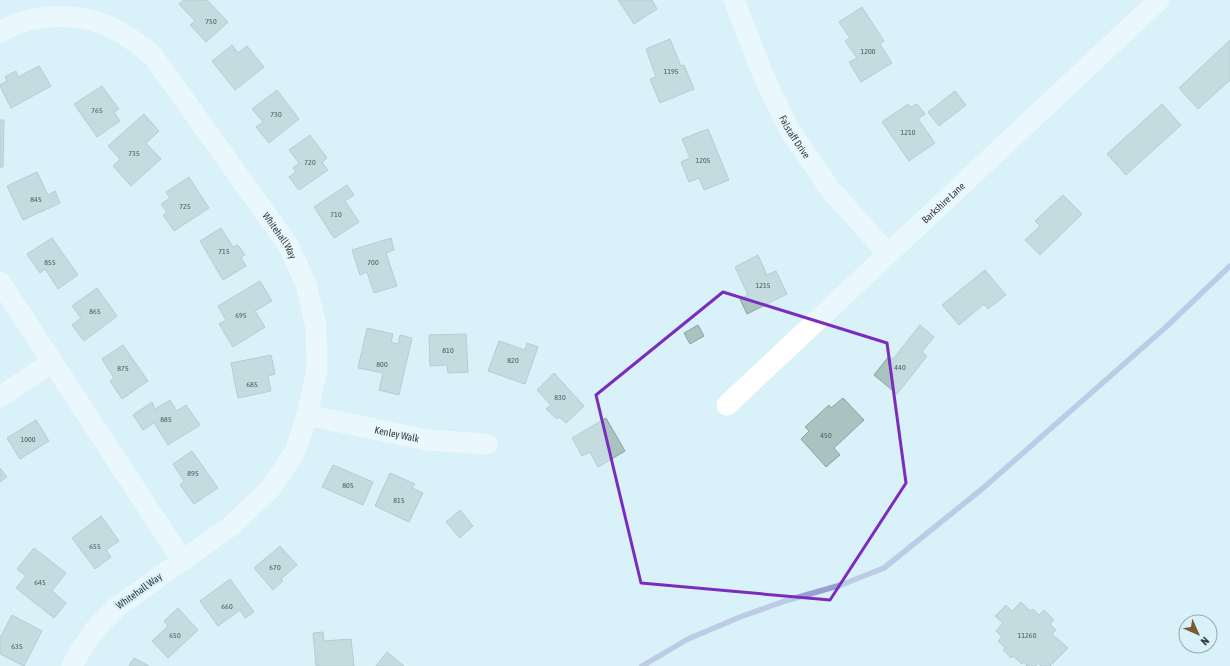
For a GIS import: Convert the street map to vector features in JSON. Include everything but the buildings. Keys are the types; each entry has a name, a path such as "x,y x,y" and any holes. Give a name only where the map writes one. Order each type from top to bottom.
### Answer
{"street":[{"name":"Falstaff Drive","path":"734,0 763,75 789,129 830,189 888,254"},
{"name":"Barkshire Lane","path":"727,405 1159,0"},
{"name":"Whitehall Way","path":"0,32 14,25 77,9 97,22 118,30 153,56 288,245 306,284 316,326 317,369 308,415 295,452 270,489 231,526 116,607 96,628 72,666"},
{"path":"0,282 182,560"},
{"path":"0,397 52,362"},
{"name":"Kenley Walk","path":"308,415 426,440 487,444"}],"highlighted area":[{"path":"723,292 887,343 906,483 830,600 641,583 596,395"}],"waterway":[{"path":"642,666 688,639 740,617 785,601 841,585 884,568 982,489 1166,327 1230,266"}]}
